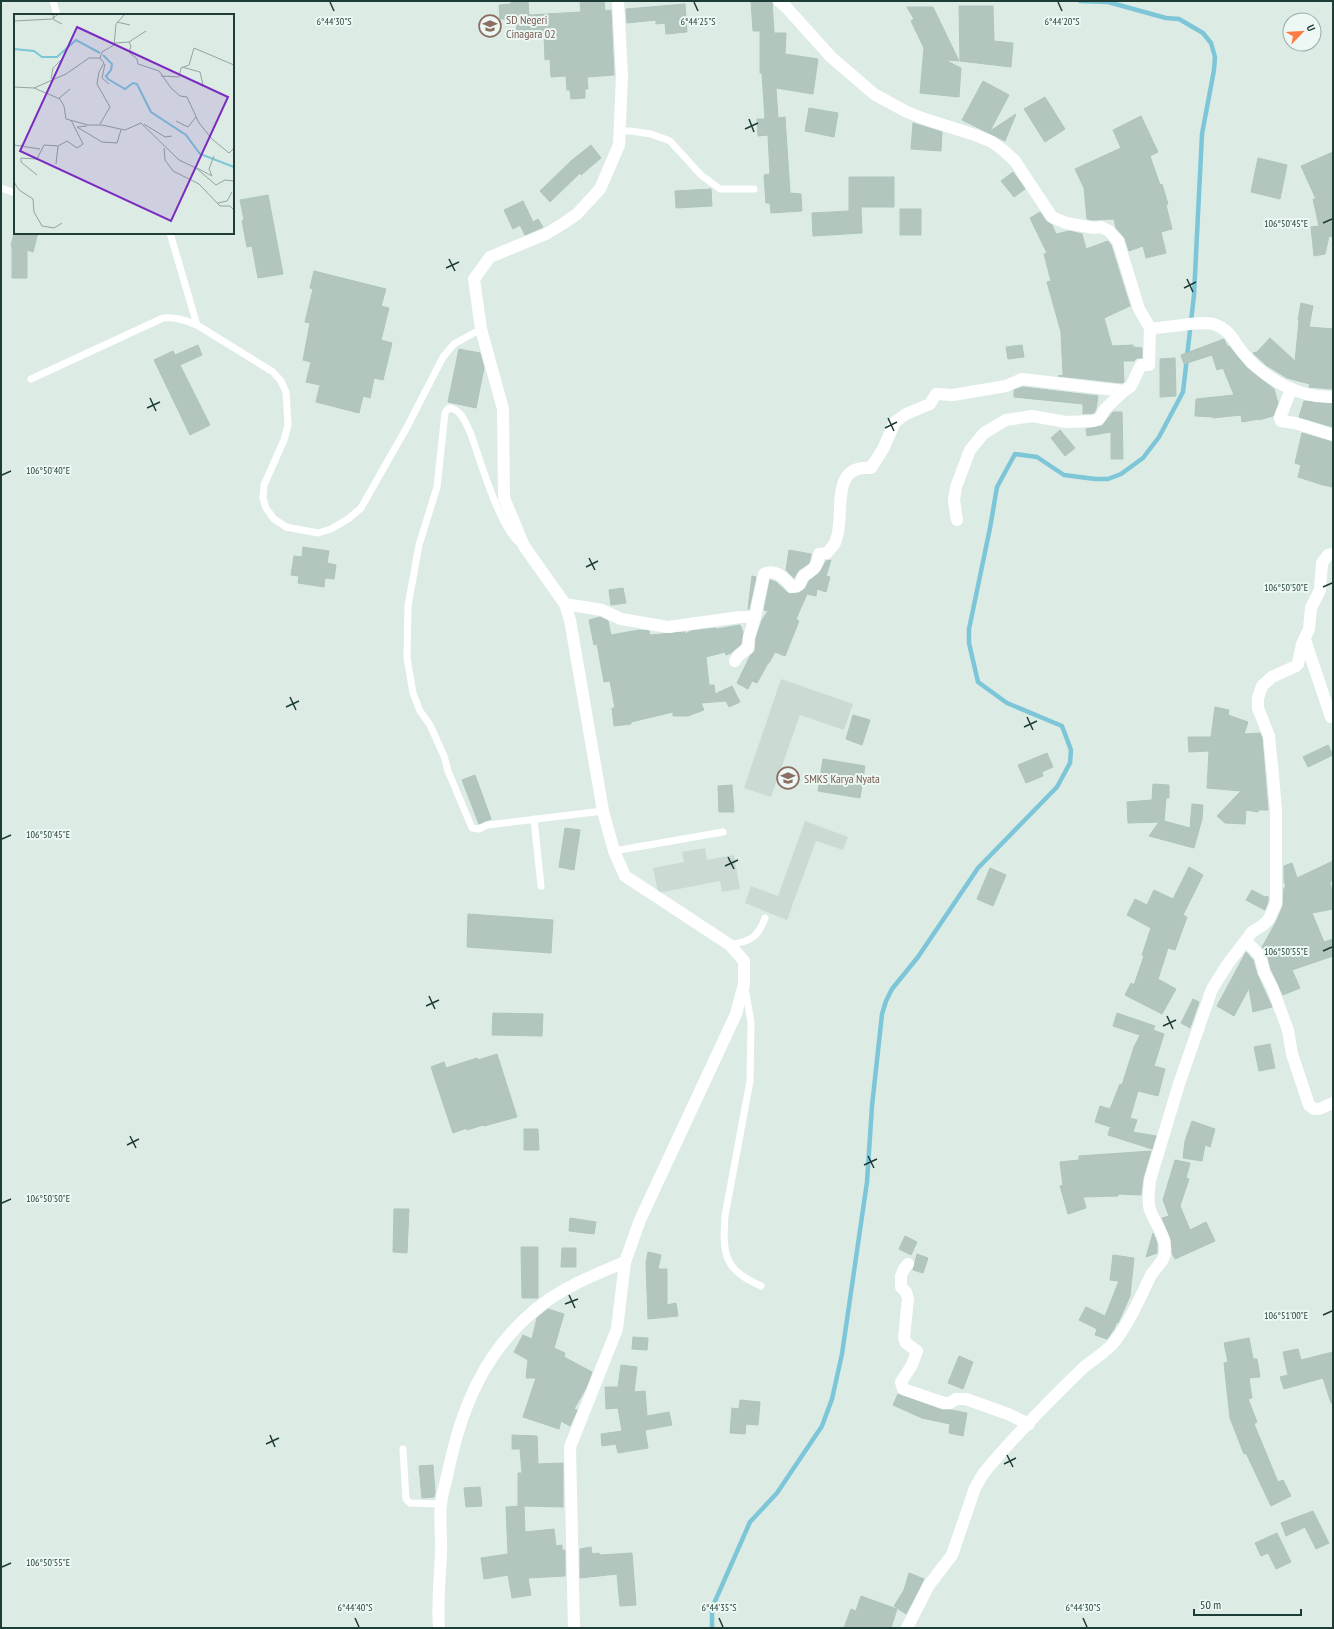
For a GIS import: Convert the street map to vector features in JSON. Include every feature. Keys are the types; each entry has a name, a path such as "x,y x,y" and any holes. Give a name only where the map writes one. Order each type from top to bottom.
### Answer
{"street":[{"path":"574,1628 570,1447 617,1329 625,1262 640,1220 736,1014 744,984 744,961 730,945 625,876 614,851 604,811 570,620 565,604 524,546 504,498 503,409 481,329 474,279 490,257 546,234 581,210 600,189 619,145 622,76 618,1"},
{"path":"779,1 831,57 874,94 905,111 922,118 992,142 1015,161 1052,217 1066,223 1094,228 1101,227 1110,231 1118,241 1139,309 1156,328"},
{"path":"1156,328 1207,322 1224,329 1243,353 1262,371 1281,385 1307,394 1333,398"},
{"path":"957,520 954,501 956,486 970,450 984,433 1006,420 1032,416 1066,422 1093,422 1099,419 1106,409 1131,386 1141,365 1149,365 1156,328"},
{"path":"735,661 738,656 748,648 748,637 755,618 764,574 767,572 781,575 792,588 802,583 804,576 814,570 818,563 819,554 827,553 836,541 839,523 840,497 845,478 853,470 861,467 871,468 883,449 895,422 906,414 930,404 936,394 953,395 1006,386 1022,379 1124,391"},
{"path":"1291,389 1280,418 1282,421 1295,423 1333,435"},
{"path":"907,1628 929,1585 952,1555 970,1501 983,1474 1084,1368 1097,1356 1108,1349 1115,1341 1132,1313 1155,1268 1163,1260 1166,1253 1160,1230 1149,1209 1148,1195 1150,1180 1193,1042 1212,989 1227,965 1252,932 1264,925 1276,903 1276,812 1269,736 1258,708 1259,692 1262,686 1272,677 1297,665 1309,629 1311,608 1320,590 1322,563 1328,556 1333,554"},
{"path":"565,604 602,610 621,619 668,627 740,617 755,618"},
{"path":"1305,640 1331,717"},
{"path":"1245,942 1250,945 1260,956 1264,972 1272,987 1288,1030 1292,1054 1309,1105 1314,1109 1319,1109 1333,1103"},
{"path":"439,1628 438,1611 441,1553 441,1504 456,1436 464,1410 480,1376 506,1340 534,1310 556,1294 596,1274 625,1262"},
{"path":"908,1264 901,1276 901,1287 906,1292 908,1299 904,1338 906,1343 917,1351 912,1365 901,1382 903,1389 944,1403 956,1399 966,1399 1008,1414 1029,1424"}],"lane":[{"path":"53,1 57,14"},
{"path":"620,131 651,134 670,141 701,175 720,189 754,189"},
{"path":"1,188 14,194"},
{"path":"170,234 197,325"},
{"path":"31,379 163,318 174,317 197,325 274,372 281,381 286,392 288,425 284,440 264,485 263,498 266,508 274,519 286,527 318,533 337,526 361,508 408,427 443,357 454,344 481,329"},
{"path":"524,546 516,541 506,526 464,419 453,408 446,410 437,487 419,545 408,606 406,640 410,679 420,711 430,725 441,749 448,771 472,828 479,829 487,825 604,811"},
{"path":"534,820 541,886"},
{"path":"614,851 723,832"},
{"path":"730,945 745,942 753,938 761,928 765,918"},
{"path":"744,984 752,1022 750,1081 724,1234 725,1248 732,1266 740,1274 761,1286"},
{"path":"403,1450 406,1499 410,1503 441,1504"}],"shaded area":[{"path":"781,679 853,704 844,730 800,715 771,797 744,788"},
{"path":"805,821 848,837 843,850 816,841 787,920 745,903 751,886 778,896"},
{"path":"705,848 707,860 734,855 740,889 722,892 720,881 658,893 653,868 684,862 682,852"}],"building":[{"path":"511,1 528,1 529,15 581,12 580,1 604,1 605,11 611,10 614,75 587,77 588,89 585,89 585,98 571,99 570,90 567,90 566,76 551,77 550,59 545,60 544,35 517,38 516,19 500,19 499,5 511,4"},
{"path":"751,1 772,1 774,33 786,33 785,54 818,59 813,94 776,88 778,118 785,117 790,193 801,194 802,211 771,213 770,203 766,203 764,175 770,174 768,135 758,136 757,119 765,119 762,73 760,73 760,31 753,31"},
{"path":"685,4 687,32 666,34 665,23 656,24 656,20 627,23 626,9"},
{"path":"959,6 993,6 994,41 1013,43 1011,67 960,61"},
{"path":"907,7 933,7 959,61 945,60 961,68 959,97 920,93 924,48 911,21 914,19"},
{"path":"983,81 1009,95 990,131 1016,114 1005,141 962,120"},
{"path":"1045,97 1065,129 1045,142 1024,109"},
{"path":"809,108 838,113 834,137 805,131"},
{"path":"1141,116 1158,152 1150,156 1160,185 1162,184 1168,204 1166,205 1172,229 1161,232 1166,253 1146,258 1143,246 1129,251 1125,238 1116,228 1114,219 1087,219 1084,188 1075,169 1121,148 1113,130"},
{"path":"913,123 942,132 941,151 911,149"},
{"path":"591,145 601,158 581,175 580,173 550,202 540,191 571,161"},
{"path":"1333,152 1333,237 1329,236 1325,254 1314,256 1311,227 1319,226 1313,199 1316,199 1301,166"},
{"path":"1258,158 1287,165 1280,199 1251,192"},
{"path":"1013,172 1025,189 1014,197 1001,181"},
{"path":"849,177 894,177 894,207 861,207 862,233 813,236 812,213 849,211"},
{"path":"711,189 712,206 676,208 675,191"},
{"path":"268,195 283,274 258,278 252,246 247,247 240,200"},
{"path":"523,201 533,222 538,219 543,227 525,235 520,225 513,229 504,210"},
{"path":"900,209 921,209 921,235 900,235"},
{"path":"1040,212 1046,221 1052,225 1056,234 1069,231 1082,234 1086,249 1108,241 1111,245 1130,306 1104,318 1112,346 1133,345 1133,347 1142,348 1142,358 1137,358 1134,361 1123,361 1124,382 1122,383 1058,376 1063,375 1061,332 1047,282 1051,281 1044,254 1047,253 1030,218"},
{"path":"14,233 38,234 33,252 27,250 27,278 12,278 11,246"},
{"path":"314,271 386,289 381,306 389,308 381,340 392,343 383,380 374,378 370,398 363,396 359,413 316,402 320,385 306,382 311,362 303,360 310,323 305,322 313,289 310,288"},
{"path":"1301,303 1313,306 1309,327 1333,329 1333,389 1309,387 1310,384 1287,378 1266,365 1253,353 1257,352 1270,338 1295,361 1298,320"},
{"path":"1224,339 1227,346 1229,346 1247,368 1274,389 1278,403 1273,416 1259,420 1242,422 1241,415 1213,418 1195,416 1196,399 1234,395 1223,368 1217,370 1212,355 1184,364 1181,355"},
{"path":"198,345 202,355 180,365 210,425 190,435 154,360 173,351 175,355"},
{"path":"1022,345 1024,357 1008,359 1006,347"},
{"path":"459,349 480,353 484,368 476,408 448,402"},
{"path":"1175,358 1176,396 1160,397 1160,359"},
{"path":"1023,387 1098,396 1096,409 1094,413 1083,414 1083,404 1014,397 1014,390"},
{"path":"1304,401 1333,404 1333,427 1299,417"},
{"path":"1113,412 1122,412 1123,459 1111,459 1111,432 1087,436 1086,429 1102,426"},
{"path":"1060,430 1075,448 1065,456 1051,438"},
{"path":"1302,433 1333,442 1333,487 1298,477 1301,465 1295,463"},
{"path":"303,547 329,551 327,563 336,565 334,579 325,578 324,587 298,583 299,576 291,575 294,556 302,557"},
{"path":"789,550 811,554 809,563 799,570 794,578 786,570"},
{"path":"831,560 826,576 830,577 826,592 817,589 816,596 807,594 796,619 799,621 785,656 775,652 757,683 752,681 748,689 737,683 750,656 755,651 756,638 762,620 768,611 764,610 770,580 776,582 789,594 799,593 805,589 809,581 820,572 826,561"},
{"path":"752,576 756,577 748,609"},
{"path":"623,588 626,603 611,605 609,590"},
{"path":"600,617 608,621 611,635 639,630 649,631 650,635 685,632 685,634 691,631 740,625 743,632 741,644 731,653 726,655 725,652 706,657 709,685 714,685 715,694 732,686 740,702 729,707 726,701 701,703 704,710 688,716 673,716 673,712 631,722 631,724 614,726 612,708 615,708 610,681 604,682 597,644 594,645 589,620"},
{"path":"1215,707 1229,710 1228,715 1248,722 1244,734 1260,733 1262,738 1268,810 1258,810 1258,812 1246,810 1245,824 1225,823 1217,816 1241,791 1207,788 1209,751 1189,752 1188,737 1211,737"},
{"path":"853,715 870,720 862,745 846,739"},
{"path":"1328,745 1333,755 1308,767 1303,757"},
{"path":"1047,753 1053,767 1042,772 1043,776 1026,783 1018,765"},
{"path":"823,759 865,766 860,798 818,791"},
{"path":"475,775 491,819 479,824 462,780"},
{"path":"1153,784 1169,785 1169,798 1166,798 1164,821 1190,828 1192,804 1203,805 1202,819 1194,848 1149,836 1159,822 1128,823 1127,802 1152,800"},
{"path":"732,785 734,812 719,812 718,786"},
{"path":"565,828 580,830 574,870 559,867"},
{"path":"1333,861 1333,880 1330,882 1333,897 1333,909 1312,913 1324,942 1333,939 1333,956 1292,970 1300,988 1283,995 1271,969 1267,954 1262,947 1283,906 1284,888 1286,887 1284,881 1284,866 1292,863 1297,878"},
{"path":"1189,867 1203,875 1183,915 1187,917 1175,950 1168,948 1158,979 1176,989 1162,1014 1125,995 1131,983 1134,985 1144,956 1142,955 1151,928 1127,915 1135,899 1147,905 1154,890 1173,899"},
{"path":"990,868 1006,875 993,906 977,899"},
{"path":"1252,890 1265,897 1268,896 1265,910 1246,900"},
{"path":"468,914 553,920 551,953 467,947"},
{"path":"1246,952 1253,960 1257,974 1272,1007 1253,1012 1249,988 1234,1016 1217,1006"},
{"path":"1193,999 1199,1002 1190,1028 1181,1023"},
{"path":"493,1013 543,1014 542,1036 492,1035"},
{"path":"1117,1013 1155,1026 1153,1030 1164,1034 1154,1066 1165,1069 1158,1096 1138,1091 1130,1118 1137,1120 1133,1132 1156,1136 1152,1149 1108,1135 1110,1128 1117,1129 1095,1122 1100,1106 1110,1109 1120,1084 1122,1085 1134,1047 1140,1035 1113,1026"},
{"path":"1270,1044 1275,1068 1259,1071 1254,1047"},
{"path":"497,1054 517,1117 467,1130 467,1128 453,1133 431,1067 444,1062 446,1068 477,1058 478,1060"},
{"path":"1192,1121 1215,1129 1210,1147 1205,1145 1202,1161 1183,1158 1185,1141"},
{"path":"524,1129 538,1129 539,1150 524,1150"},
{"path":"1151,1151 1143,1178 1141,1195 1118,1194 1118,1196 1083,1197 1086,1208 1068,1214 1060,1186 1063,1185 1060,1162 1079,1160 1079,1156"},
{"path":"1175,1160 1190,1163 1186,1178 1189,1179 1180,1206 1190,1230 1206,1222 1215,1241 1175,1259 1172,1253 1171,1239 1162,1218 1169,1216 1163,1200"},
{"path":"394,1209 409,1209 407,1253 393,1252"},
{"path":"570,1218 596,1222 594,1234 569,1231"},
{"path":"1153,1233 1157,1243 1157,1253 1146,1257"},
{"path":"905,1236 917,1242 911,1255 899,1249"},
{"path":"521,1247 538,1247 538,1298 522,1298"},
{"path":"562,1248 576,1248 576,1267 561,1267"},
{"path":"648,1252 661,1255 658,1269 667,1269 667,1305 676,1303 678,1316 648,1319 646,1262"},
{"path":"917,1254 928,1258 923,1273 913,1270"},
{"path":"1113,1255 1134,1258 1130,1296 1118,1323 1117,1322 1107,1339 1095,1335 1097,1329 1079,1320 1086,1307 1105,1316 1119,1281 1110,1280"},
{"path":"548,1309 564,1314 554,1348 565,1353 564,1357 592,1372 586,1388 574,1409 577,1410 570,1426 561,1421 559,1429 523,1417 536,1378 526,1378 528,1360 514,1352 523,1335 532,1339 537,1318"},
{"path":"633,1337 648,1338 647,1350 632,1349"},
{"path":"1249,1338 1253,1359 1257,1359 1260,1377 1249,1378 1252,1398 1248,1399 1257,1422 1254,1424 1278,1482 1283,1480 1291,1496 1271,1506 1246,1453 1244,1454 1230,1418 1224,1363 1228,1362 1224,1343"},
{"path":"1298,1349 1301,1360 1333,1352 1333,1403 1331,1403 1323,1378 1284,1389 1280,1377 1288,1375 1283,1352"},
{"path":"959,1356 973,1362 963,1389 948,1383"},
{"path":"621,1365 637,1367 634,1392 645,1391 647,1416 669,1412 672,1425 645,1430 648,1448 618,1453 616,1444 602,1446 601,1434 622,1431 618,1408 606,1409 605,1387 618,1387"},
{"path":"898,1394 942,1410 967,1413 963,1436 949,1433 950,1424 922,1418 893,1405"},
{"path":"740,1400 760,1402 758,1425 746,1424 745,1434 730,1433 732,1408 739,1409"},
{"path":"512,1435 537,1436 538,1464 563,1463 563,1507 524,1506 525,1532 554,1529 556,1546 562,1545 562,1550 565,1550 565,1576 528,1578 531,1595 512,1598 508,1575 484,1579 481,1558 508,1554 506,1507 521,1506 518,1506 518,1473 522,1473 520,1449 512,1449"},
{"path":"433,1465 434,1497 422,1498 419,1466"},
{"path":"480,1487 482,1506 466,1507 464,1488"},
{"path":"1313,1511 1329,1543 1316,1549 1305,1527 1286,1536 1281,1523"},
{"path":"1277,1533 1291,1562 1276,1569 1268,1553 1261,1556 1255,1543"},
{"path":"591,1547 592,1554 632,1553 636,1605 620,1606 617,1574 580,1578 580,1549"},
{"path":"909,1573 924,1579 906,1614 894,1606 904,1590"},
{"path":"861,1596 897,1609 891,1628 844,1628 851,1609 856,1611"}],"waterway":[{"path":"712,1628 712,1608 750,1522 777,1493 822,1426 832,1399 842,1354 867,1182 872,1106 882,1014 886,1001 892,989 918,957 978,868 1057,787 1070,763 1071,750 1062,726 1007,703 978,682 969,643 969,629 997,487 1015,454 1037,457 1064,475 1108,479 1121,474 1143,458 1159,437 1183,392 1194,295 1202,134 1215,57 1211,43 1203,33 1179,19 1166,18 1108,2 1080,1"}],"place":[{"name":"SD Negeri Cinagara 02","path":"490,26"},
{"name":"SMKS Karya Nyata","path":"788,778"}]}
